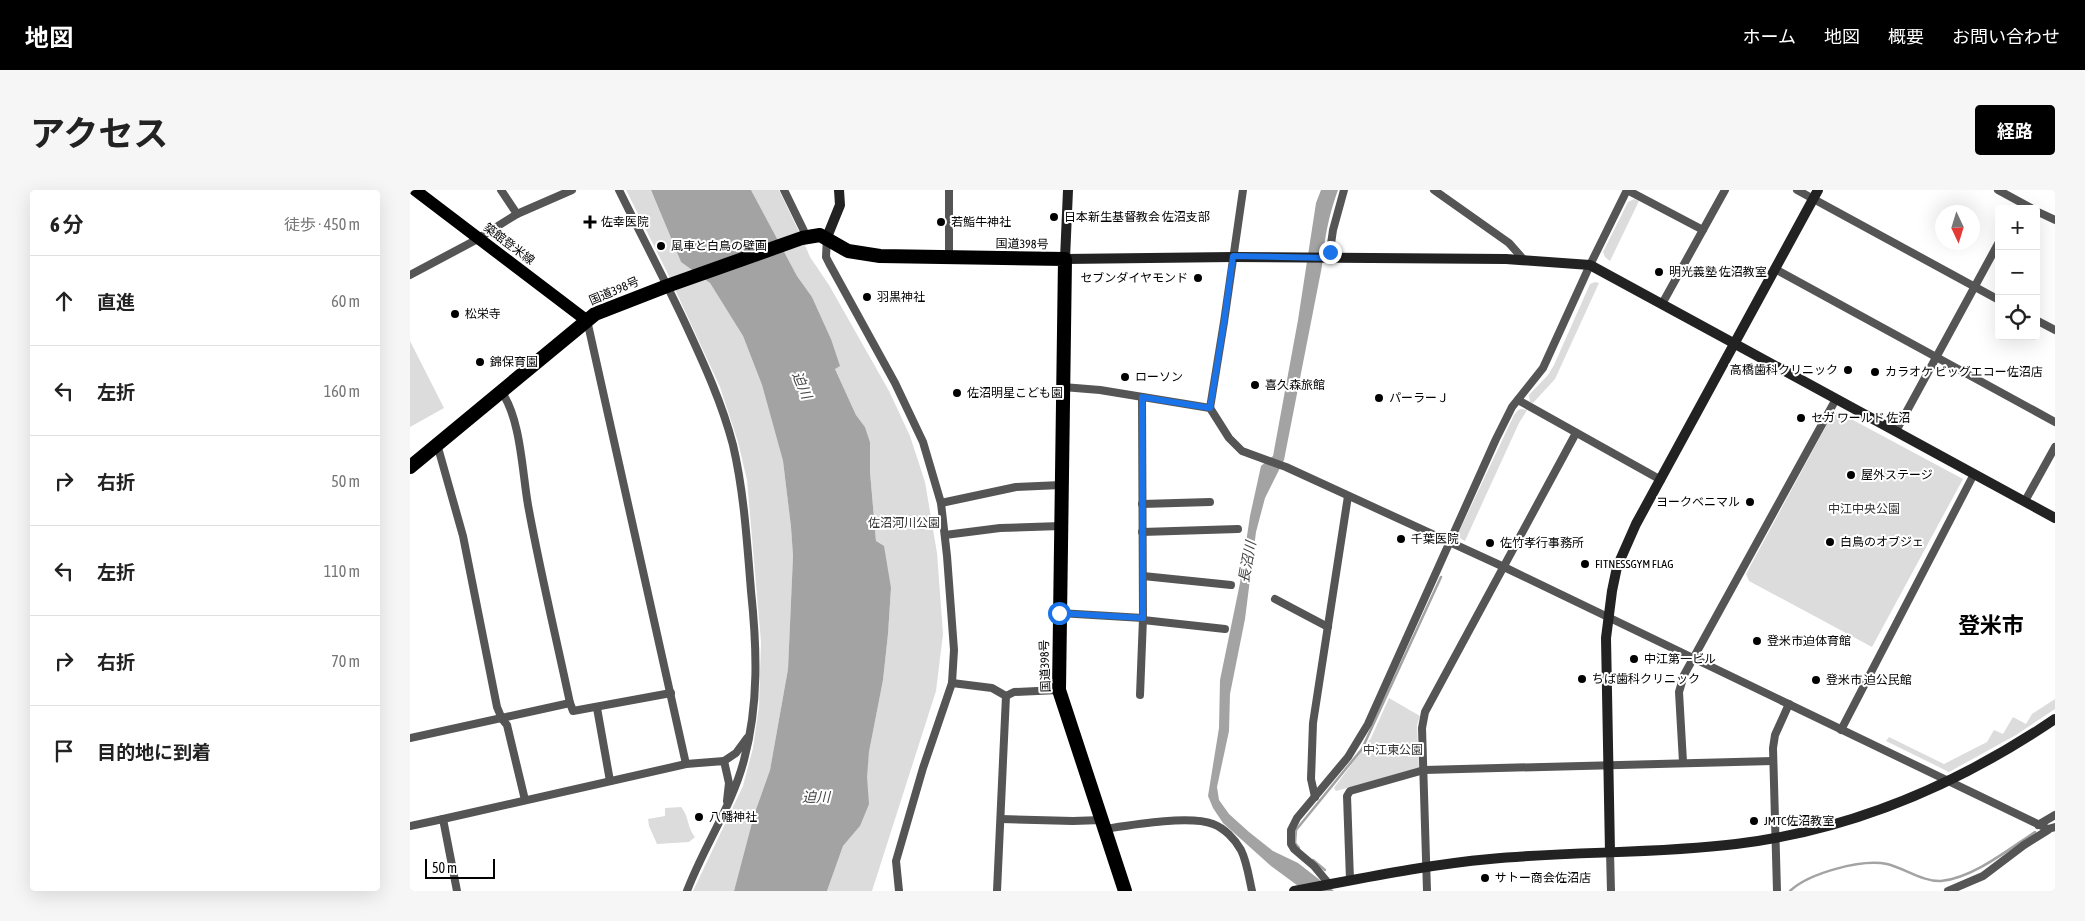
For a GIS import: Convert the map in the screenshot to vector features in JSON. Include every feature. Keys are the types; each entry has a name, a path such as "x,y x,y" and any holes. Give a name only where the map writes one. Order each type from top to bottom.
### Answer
{"highway":[{"name":"国道398号","path":"410,466 595,314 802,238 820,234 827,243 848,251 880,256 1065,259 1059,690 1125,891"}],"main road":[{"name":"築館登米線","path":"415,190 586,320"}],"street":[{"path":"501,190 517,214"},
{"path":"410,275 478,238 517,214 572,190"},
{"path":"619,190 667,286 721,405 737,468 748,551 755,638 756,687 750,733 739,778 727,809 687,891"},
{"path":"784,190 804,231 802,238"},
{"path":"839,190 840,205 827,243 826,257 896,383 920,434 941,503 945,534 954,650 952,683 923,768 896,861 899,891"},
{"path":"949,258 950,190"},
{"path":"1068,190 1065,259 1233,256 1524,260 1590,265 2055,518"},
{"path":"1243,190 1210,408 1238,448 1286,467 1504,567 2038,825 2052,828"},
{"path":"1327,258 1344,190"},
{"path":"1434,190 1445,193 1509,242 1524,260"},
{"path":"1329,884 1291,844 1291,830 1297,818 1348,757 1368,724 1496,439 1512,407 1543,368 1627,190 1703,230"},
{"path":"1662,304 1725,190"},
{"path":"1797,190 1816,194 1995,298"},
{"path":"1998,190 2017,205"},
{"path":"1611,891 1606,657 1608,618 1614,577 1622,552 1636,524 1816,194"},
{"path":"2040,213 2055,220"},
{"path":"1896,431 1995,249"},
{"path":"1775,270 2055,422"},
{"path":"586,320 686,764"},
{"path":"2040,322 2055,330"},
{"path":"1063,387 1100,390 1210,408"},
{"path":"502,391 510,406 522,459 528,505 573,711 671,693"},
{"path":"1140,695 1143,619 1142,397"},
{"path":"1683,762 1679,692 1684,675 1836,399"},
{"path":"1518,400 1661,480"},
{"path":"1428,891 1422,728 1425,712 1576,433"},
{"path":"437,444 462,536 486,660 502,719 507,725 524,800"},
{"path":"2025,501 2055,447"},
{"path":"1841,730 1974,474"},
{"path":"941,503 1016,487 1061,485"},
{"path":"1315,798 1311,779 1314,723 1348,496"},
{"path":"1142,504 1210,502"},
{"path":"945,534 1000,528 1061,526"},
{"path":"1142,532 1238,529"},
{"path":"1143,576 1231,585"},
{"path":"1275,599 1328,627"},
{"path":"1059,613 1143,619 1225,629"},
{"path":"952,683 992,688 1006,696"},
{"path":"1006,696 1014,692 1059,690"},
{"path":"997,891 1006,696"},
{"path":"410,738 570,703"},
{"path":"1777,891 1777,838 1773,761 1775,735 1789,704"},
{"path":"597,708 610,781"},
{"path":"1296,891 1427,866 1490,859 1702,848 1777,838 1854,819 1889,807 1949,782 2022,742 2055,720"},
{"path":"410,826 686,764 724,761 736,752 750,733"},
{"path":"724,761 728,783 727,809"},
{"path":"1350,880 1347,796 1350,791 1424,770 1773,761"},
{"path":"2038,825 2055,815"},
{"path":"443,818 457,891"},
{"path":"1001,819 1103,824 1202,821 1214,824 1225,831 1241,850 1252,891"},
{"path":"1948,891 1983,876 2024,845 2052,828"}],"green space":[{"path":"626,190 651,190 681,262 710,283 743,336 762,385 783,461 793,556 788,669 770,770 754,815 734,891 693,891 743,786 753,748 759,706 761,642 747,480 738,442 720,387 667,272"},
{"name":"佐沼河川公園","path":"751,190 779,190 810,257 829,285 889,391 910,436 925,482 937,553 943,634 936,691 872,891 827,891 843,846 860,826 869,752 883,680 888,634 891,588 876,541 870,472 870,442 865,427 856,415 835,369 831,339 812,297 797,276"},
{"path":"1634,199 1639,201 1610,261 1603,252 1628,202"},
{"path":"1599,283 1555,379 1533,403 1530,402 1529,395 1548,375 1554,365 1590,284"},
{"path":"410,341 444,408 410,427"},
{"path":"1521,409 1527,410 1519,423 1465,541 1458,534 1514,415"},
{"name":"中江中央公園","path":"1838,412 1963,479 1872,647 1749,581 1746,574 1833,413"},
{"name":"中江東公園","path":"1389,698 1420,716 1417,725 1419,768 1336,791 1334,788 1371,738"},
{"path":"2055,699 2055,709 2016,735 1949,772 1886,741 1889,737 1944,764 1987,742 1994,730 2003,734 2013,717 2026,724 2032,714"},
{"path":"681,807 695,837 689,842 657,844 648,819 665,816 665,808"}],"water":[{"name":"迫川","path":"651,190 751,190 797,276 812,297 831,339 840,366 835,369 856,415 865,427 870,442 870,472 876,541 884,546 891,588 888,634 883,680 869,752 867,777 869,804 860,826 843,846 827,891 734,891 754,815 770,770 788,669 793,556 791,527 783,461 762,385 743,336 710,283 681,262"},
{"name":"長沼川","path":"1321,190 1338,190 1327,227 1322,266 1284,460 1265,498 1256,532 1245,619 1230,694 1229,731 1217,787 1219,800 1229,814 1249,832 1273,851 1298,863 1334,891 1305,891 1271,866 1223,823 1208,796 1219,728 1220,680 1240,583 1250,516 1261,466 1273,456 1298,320 1316,203"}],"waterway":[{"path":"1299,848 1295,843 1296,830 1362,749 1441,577"},
{"path":"1790,891 1799,884 1822,873 1850,866 1876,863 1900,868 1934,881 1953,879 1978,869 2035,832"},
{"path":"1313,860 1325,870"}],"place":[{"name":"日本新生基督教会 佐沼支部","path":"1054,217"},
{"name":"佐幸医院","path":"590,222"},
{"name":"若鮨牛神社","path":"941,222"},
{"name":"風車と白鳥の壁画","path":"661,246"},
{"name":"明光義塾 佐沼教室","path":"1659,272"},
{"name":"セブンダイヤモンド","path":"1198,278"},
{"name":"羽黒神社","path":"867,297"},
{"name":"松栄寺","path":"455,314"},
{"name":"錦保育園","path":"480,362"},
{"name":"高橋歯科クリニック","path":"1848,370"},
{"name":"カラオケ ビッグエコー佐沼店","path":"1875,372"},
{"name":"ローソン","path":"1125,377"},
{"name":"喜久森旅館","path":"1255,385"},
{"name":"佐沼明星こども園","path":"957,393"},
{"name":"パーラーＪ","path":"1379,398"},
{"name":"セガ ワールド 佐沼","path":"1801,418"},
{"name":"屋外ステージ","path":"1851,475"},
{"name":"ヨークベニマル","path":"1750,502"},
{"name":"千葉医院","path":"1401,539"},
{"name":"白鳥のオブジェ","path":"1830,542"},
{"name":"佐竹孝行事務所","path":"1490,543"},
{"name":"FITNESSGYM FLAG","path":"1585,564"},
{"name":"登米市迫体育館","path":"1757,641"},
{"name":"中江第一ビル","path":"1634,659"},
{"name":"ちば歯科クリニック","path":"1582,679"},
{"name":"登米市 迫公民館","path":"1816,680"},
{"name":"八幡神社","path":"699,817"},
{"name":"JMTC佐沼教室","path":"1754,821"},
{"name":"サトー商会佐沼店","path":"1485,878"}],"district":[{"name":"登米市","path":"1991,625"}],"route":[{"path":"1059,613 1143,618 1142,397 1210,408 1233,256 1329,258 1330,252"}]}
